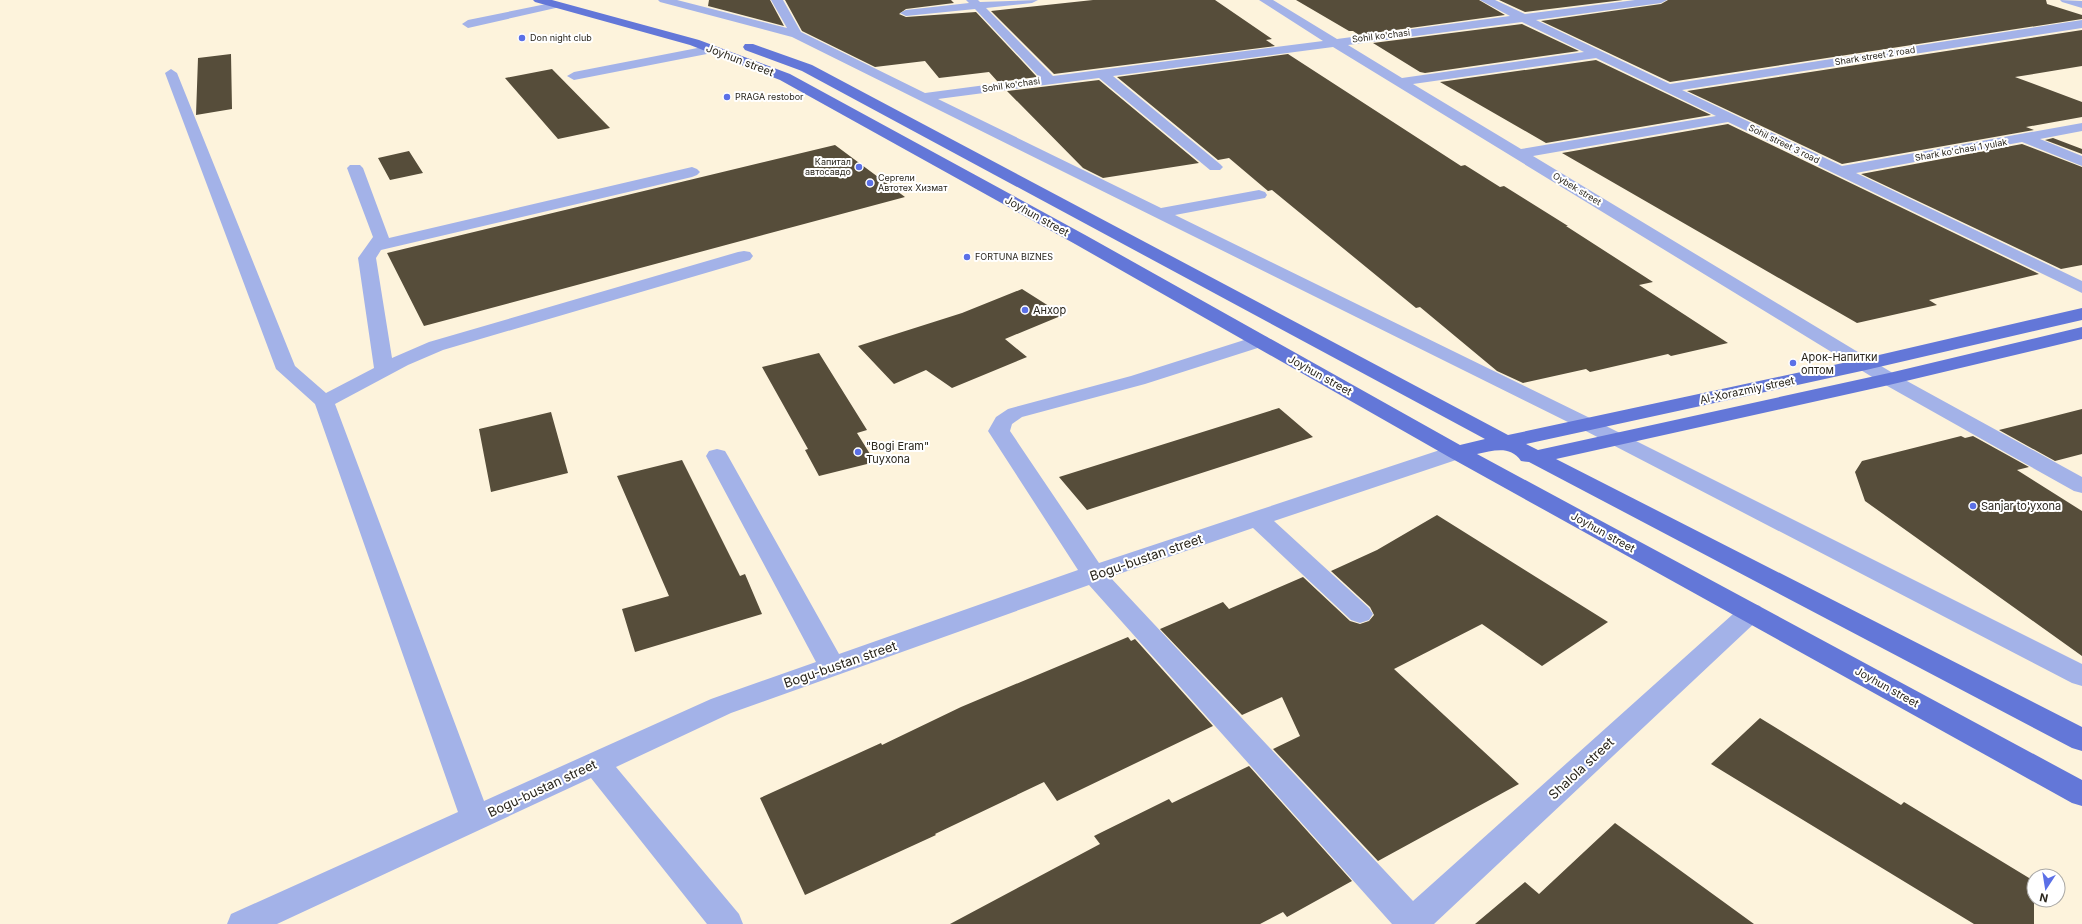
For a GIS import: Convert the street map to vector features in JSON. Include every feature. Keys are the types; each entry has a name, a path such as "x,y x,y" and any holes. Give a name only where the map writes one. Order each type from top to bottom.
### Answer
{"main road":[{"name":"Joyhun street","path":"580,0 702,33 765,52 807,68 1534,457 2082,740"},
{"name":"Joyhun street","path":"547,2 713,49 747,60 785,77 1458,452 2082,794"},
{"name":"Al-Xorazmiy street","path":"1458,452 1866,364 2082,314"},
{"name":"Al-Xorazmiy street","path":"1534,457 1614,438 1889,379 2082,333"},
{"path":"1458,452 1534,457"}],"street":[{"path":"664,0 796,34 1587,424 2082,676"},
{"path":"777,0 796,34"},
{"path":"906,13 975,3 1032,0"},
{"name":"Oybek street","path":"1265,0 1889,379 2082,486"},
{"name":"Sohil street 3 road","path":"1486,0 2082,288"},
{"name":"Sohil ko'chasi","path":"922,97 1522,17 1661,0"},
{"path":"2066,0 2082,5"},
{"path":"468,24 547,2"},
{"path":"975,3 1050,80"},
{"name":"Shark street 2 road","path":"1668,88 2082,24"},
{"path":"574,76 713,49"},
{"path":"1400,82 1596,54"},
{"path":"172,73 286,370 324,402 474,818"},
{"path":"1101,73 1215,167"},
{"path":"1520,154 1730,118"},
{"name":"Shark ko'chasi 1 yulak","path":"1840,171 2082,127"},
{"path":"2024,138 2082,161"},
{"path":"355,168 381,237 366,258 384,370"},
{"path":"375,246 692,172"},
{"path":"1157,213 1258,195"},
{"path":"324,402 384,370 436,346 744,256"},
{"path":"1260,342 1200,363 1099,392 1015,413 1003,420 999,431 1093,574 1412,924"},
{"name":"Bogu-bustan street","path":"243,924 721,706 1093,574 1458,452"},
{"path":"717,456 832,666"},
{"path":"1257,519 1360,614"},
{"name":"Shalola street","path":"1412,924 1751,612"},
{"path":"596,763 726,924"}],"building":[{"path":"709,0 770,0 784,26 708,6"},
{"path":"785,0 951,0 954,3 906,9 899,14 906,17 976,12 1037,77 998,82 989,72 939,78 925,61 875,67 802,31"},
{"path":"1093,0 1215,0 1272,39 1266,40 1275,46 1054,74 991,11"},
{"path":"1296,0 1479,0 1505,15 1359,35 1353,31 1349,31"},
{"path":"1499,0 1623,0 1525,12"},
{"path":"1668,0 2046,0 2047,4 2082,15 2082,19 1670,82 1541,21 1661,4"},
{"path":"1522,24 1579,51 1425,73 1420,72 1373,43"},
{"path":"2082,30 2082,66 2015,77 2082,102 2082,117 2026,127 2034,130 1842,164 1687,91"},
{"path":"231,54 232,109 196,115 198,58"},
{"path":"1288,54 1461,166 1465,165 1500,187 1504,186 1568,226 1566,226 1653,282 1639,285 1728,343 1671,356 1668,354 1590,372 1586,369 1523,383 1497,371 1420,307 1416,308 1272,190 1268,191 1229,158 1218,160 1117,77"},
{"path":"1596,60 1711,115 1546,143 1440,82"},
{"path":"552,69 610,128 558,139 505,78"},
{"path":"1099,80 1199,163 1103,178 1083,168 1007,91"},
{"path":"1728,124 2039,274 1929,300 1937,305 1857,323 1562,153"},
{"path":"2053,138 2082,149 2082,154 2045,140"},
{"path":"2022,144 2082,167 2082,265 2061,269 1861,174"},
{"path":"835,145 905,197 424,326 387,253"},
{"path":"409,151 423,173 390,180 378,158"},
{"path":"1022,289 1063,315 1005,339 1027,357 952,388 926,370 894,384 858,346 962,313"},
{"path":"819,353 867,430 857,433 875,462 819,476 805,450 808,449 762,367"},
{"path":"1279,408 1313,437 1087,510 1059,477"},
{"path":"2082,409 2082,454 2055,461 1999,430"},
{"path":"551,412 568,473 491,492 479,429"},
{"name":"Sanjar to'yxona","path":"1961,436 1965,438 1973,436 2029,467 2017,470 2082,511 2082,656 1865,501 1855,472 1862,461"},
{"path":"682,460 740,576 745,574 762,614 635,652 622,609 669,596 617,476"},
{"path":"1437,515 1608,622 1542,666 1482,624 1394,669 1519,784 1378,861 1273,749 1300,736 1282,697 1242,715 1160,629 1223,602 1229,609 1303,577 1350,621 1360,624 1369,621 1374,615 1370,607 1331,571 1377,550"},
{"path":"1128,637 1131,641 1135,639 1213,726 1057,801 1044,782 935,834 936,835 805,895 760,798 881,743 882,745 961,707"},
{"path":"1760,718 1901,805 1904,802 2026,876 2026,908 2034,908 2034,924 1974,924 1711,764"},
{"path":"1249,766 1352,881 1287,917 1283,912 1260,924 950,924 1100,844 1094,836 1169,799 1172,803"},
{"path":"1615,823 1754,924 1475,924 1525,882 1539,894"}],"place":[{"name":"Don night club","path":"522,38"},
{"name":"PRAGA restobor","path":"727,97"},
{"name":"Капитал автосавдо","path":"859,167"},
{"name":"Сергели Автотех Хизмат","path":"870,183"},
{"name":"FORTUNA BIZNES","path":"967,257"},
{"name":"Анхор","path":"1025,310"},
{"name":"Арок-Напитки оптом","path":"1793,363"},
{"name":"\"Bogi Eram\" Tuyxona","path":"858,452"},
{"name":"Sanjar to'yxona","path":"1973,506"}]}
